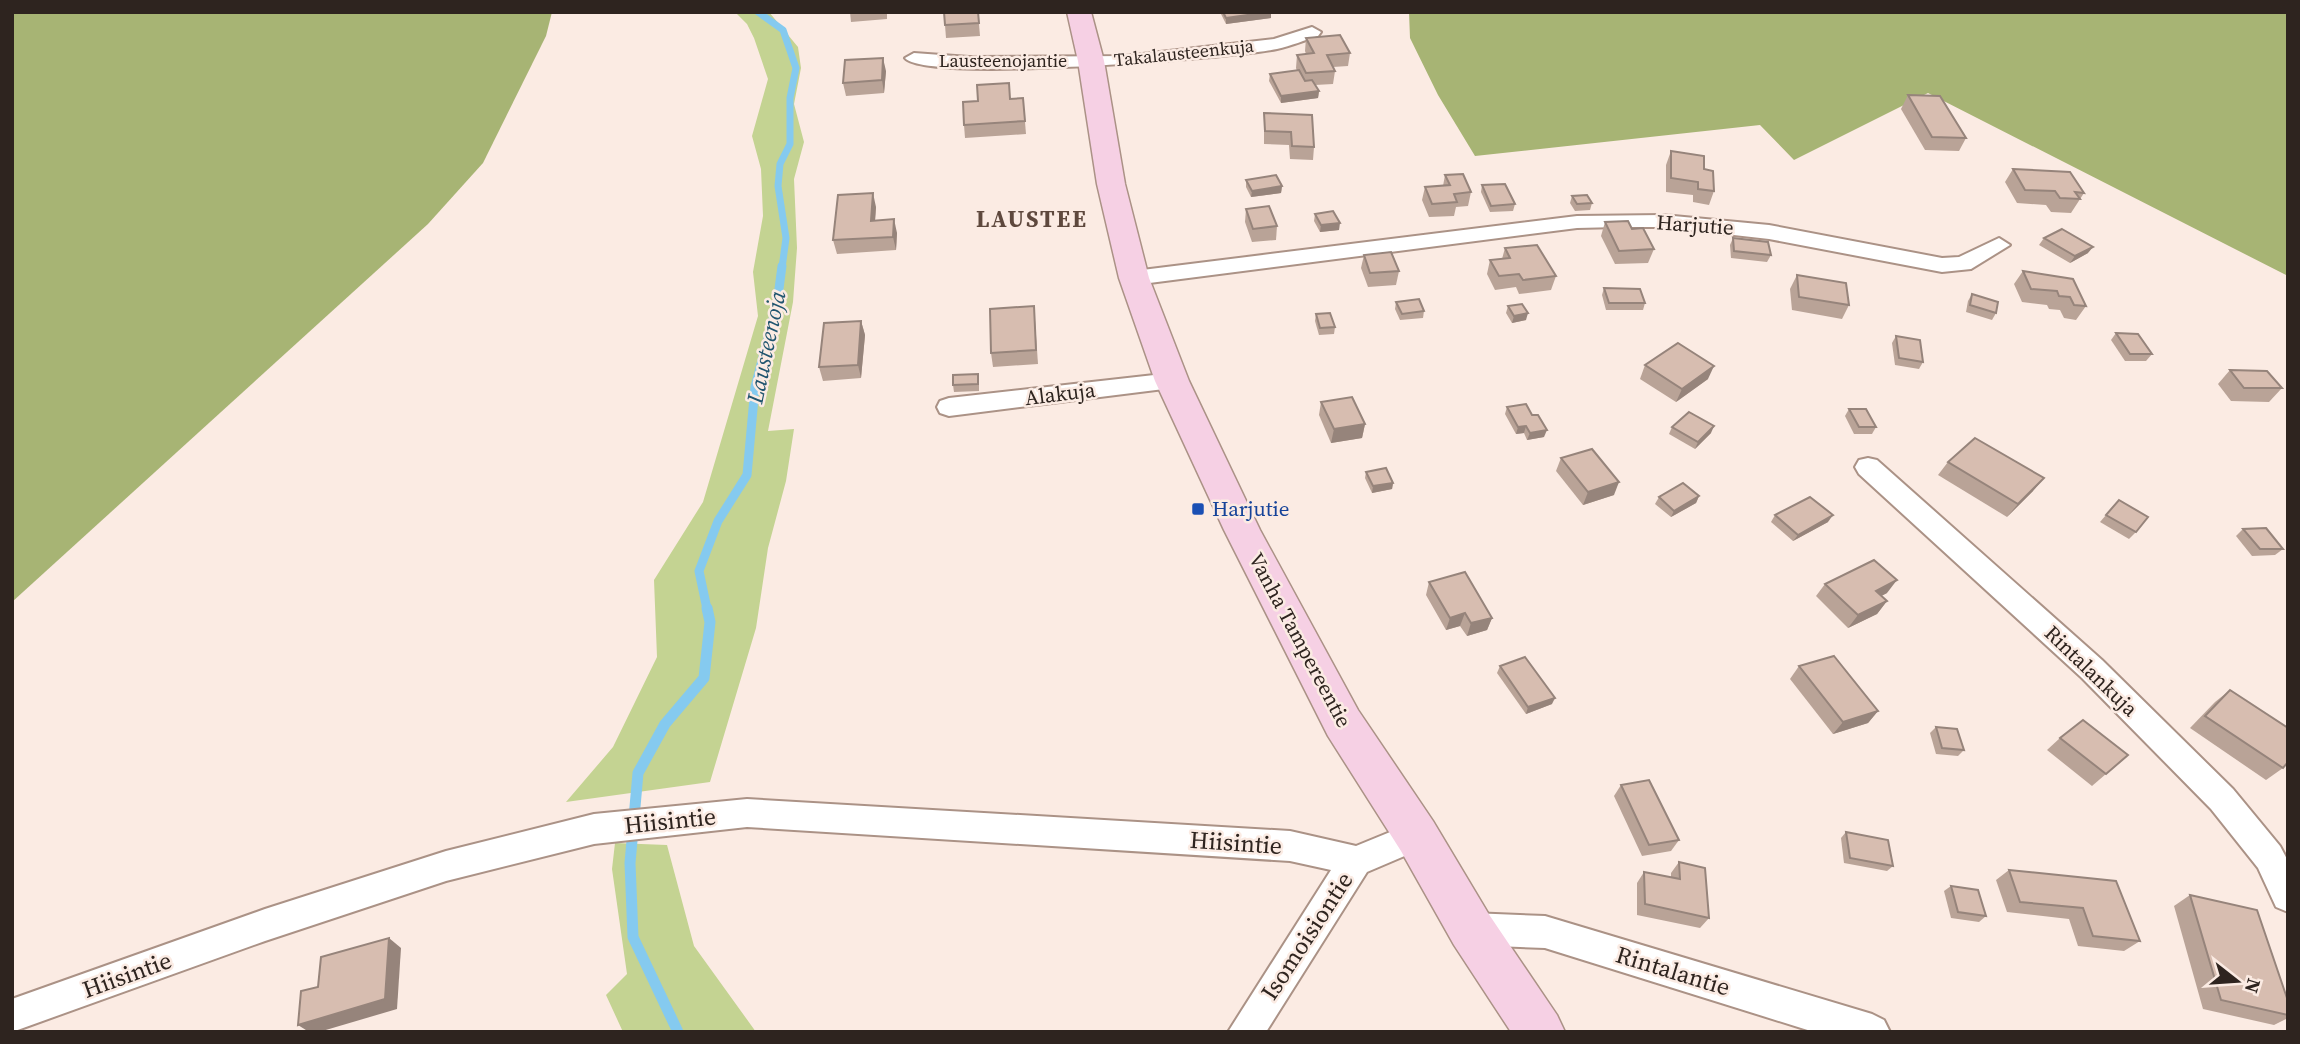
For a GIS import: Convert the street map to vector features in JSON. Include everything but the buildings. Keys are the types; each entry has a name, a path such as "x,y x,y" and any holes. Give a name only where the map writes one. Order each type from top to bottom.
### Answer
{"main road":[{"name":"Vanha Tampereentie","path":"1079,12 1091,61 1111,184 1134,278 1172,381 1242,530 1343,723 1417,835 1472,929 1540,1032"}],"street":[{"name":"Takalausteenkuja","path":"1091,61 1125,61 1276,44 1312,32"},
{"name":"Lausteenojantie","path":"915,58 969,62 1091,61"},
{"name":"Harjutie","path":"1134,278 1577,222 1662,221 1717,225 1769,232 1942,265 1963,264 1999,245"},
{"name":"Alakuja","path":"949,407 1172,381"},
{"name":"Rintalankuja","path":"1868,467 2092,669 2222,799 2269,858 2288,896"},
{"name":"Hiisintie","path":"12,1017 265,925 446,866 608,828 747,813 1290,846 1356,860"},
{"name":"Isomoisiontie","path":"1246,1032 1356,860 1417,835"},
{"name":"Rintalantie","path":"1472,929 1545,932 1872,1032"}],"green space":[{"path":"12,12 552,12 546,36 483,163 428,224 12,602"},
{"path":"735,12 769,12 798,47 801,68 794,104 804,142 794,179 797,248 793,302 768,431 794,429 786,481 768,548 756,628 710,782 566,802 613,747 657,657 654,580 703,502 758,316 753,272 763,216 761,169 752,136 768,79 754,38 747,24"},
{"path":"1409,12 2288,12 2288,276 1928,93 1794,160 1760,125 1475,156 1438,95 1410,38"},
{"path":"615,843 667,845 694,946 756,1032 623,1032 606,995 627,974 612,869"}],"waterway":[{"name":"Lausteenoja","path":"758,12 783,30 796,68 790,98 790,144 780,164 778,186 786,238 782,268"},
{"name":"Lausteenoja","path":"707,609 699,571 718,521 747,475 755,387 777,304 782,266"},
{"name":"Lausteenoja","path":"678,1032 633,937 630,863 638,773 665,724 704,678 710,622 707,608"}],"place":[{"name":"Harjutie","path":"1198,509"}],"district":[{"name":"LAUSTEE","path":"1032,219"}]}
